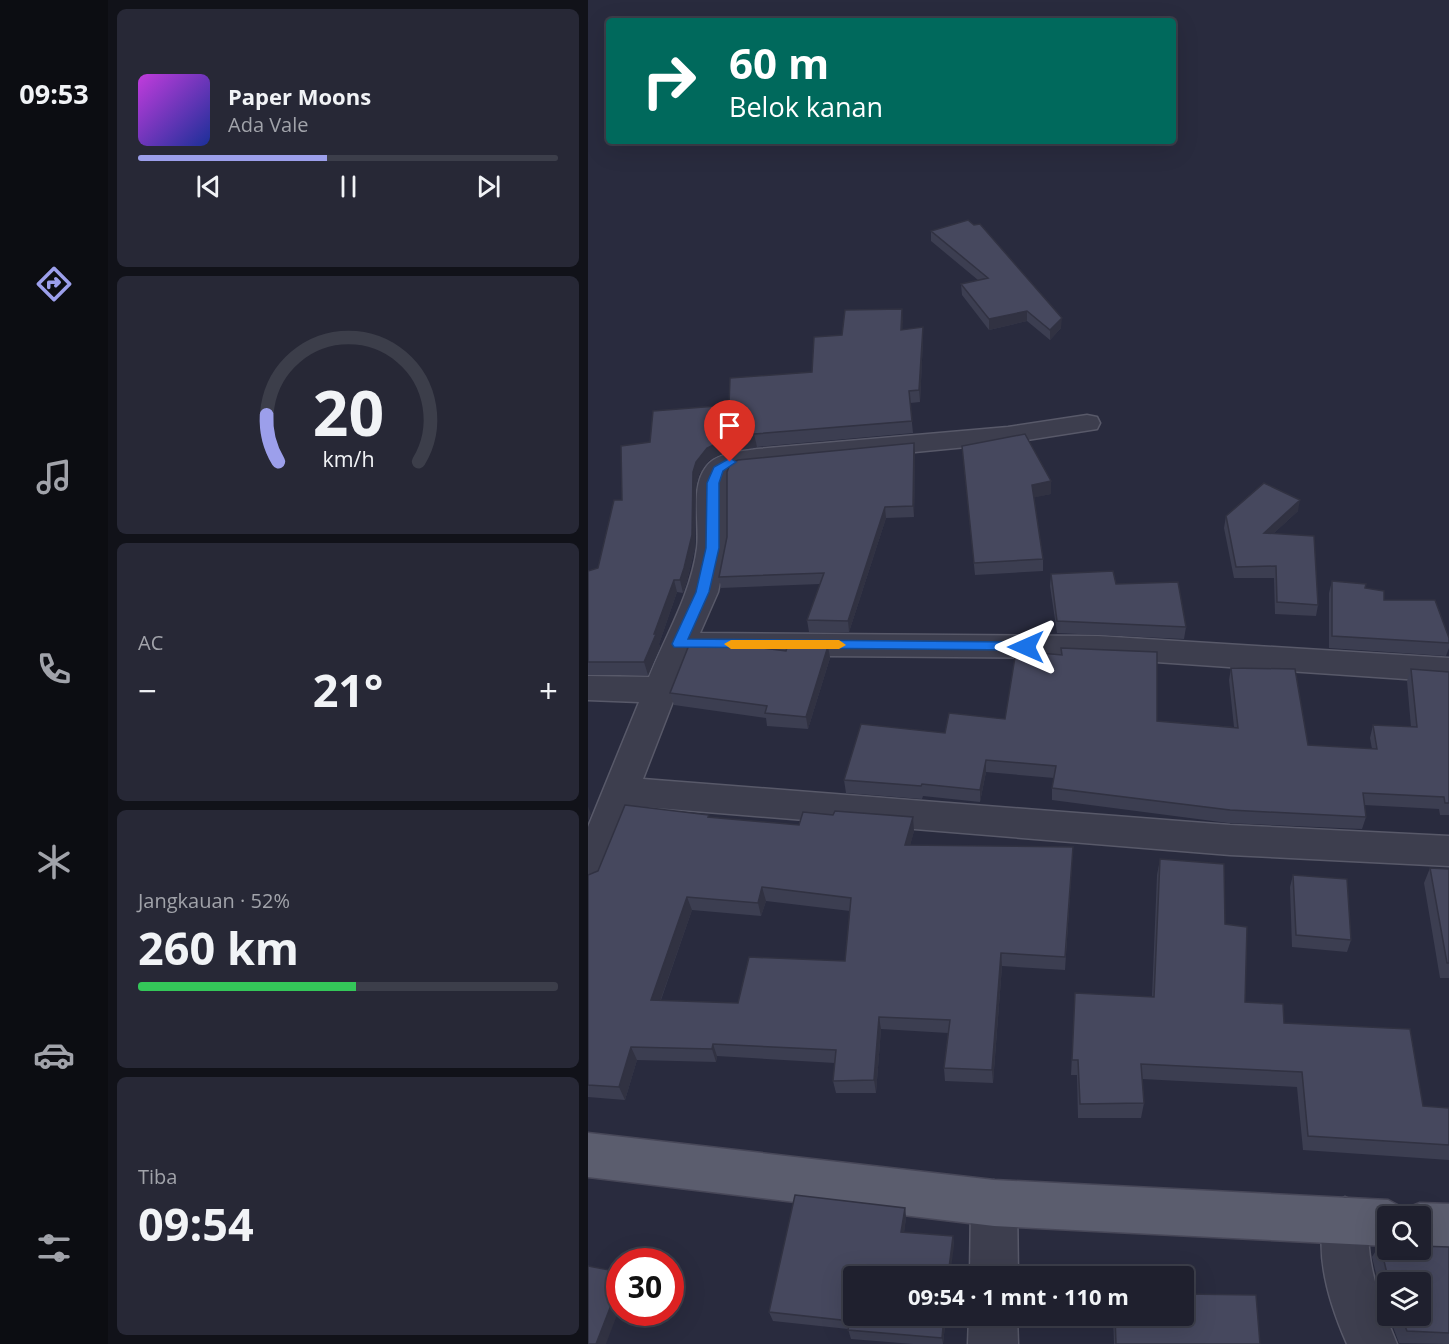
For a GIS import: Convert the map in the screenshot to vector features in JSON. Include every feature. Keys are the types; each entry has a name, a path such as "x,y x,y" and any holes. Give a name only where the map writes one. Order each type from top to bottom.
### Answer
{"main road":[{"path":"588,1155 994,1203 1366,1222"},
{"path":"1431,1226 1449,1227"}],"street":[{"path":"588,873 702,592 712,548 713,483 718,470 725,464 757,457 1008,435 1087,423"},
{"path":"679,644 1098,648 1449,670"},
{"path":"588,688 661,690"},
{"path":"620,791 1230,840 1449,851"},
{"path":"994,1203 994,1266"},
{"path":"1366,1222 1347,1261 1355,1300 1372,1344"},
{"path":"993,1326 993,1344"}],"building":[{"path":"968,220 974,225 980,224 1062,318 1050,330 1027,311 989,319 961,284 988,278 931,231"},
{"path":"902,309 901,330 923,327 919,390 909,391 912,421 754,434 726,439 707,448 696,462 693,472 692,535 684,568 680,580 674,580 644,662 588,662 588,571 598,568 614,500 622,500 621,446 650,442 653,411 729,405 730,378 812,372 814,337 842,335 845,310"},
{"path":"1025,434 1051,481 1032,485 1043,559 974,563 962,446"},
{"path":"914,443 913,506 885,507 848,621 807,620 824,573 719,577 727,537 727,472 730,464 738,460"},
{"path":"1264,483 1300,500 1264,533 1314,536 1318,605 1277,602 1276,566 1236,567 1226,516"},
{"path":"1113,571 1116,584 1178,582 1186,627 1057,621 1051,574"},
{"path":"1332,581 1366,584 1365,588 1384,591 1384,600 1435,600 1449,643 1332,636"},
{"path":"689,645 739,645 786,651 788,645 828,646 806,717 765,713 767,706 670,693"},
{"path":"1061,648 1157,652 1157,721 1238,728 1231,668 1295,669 1308,745 1377,749 1373,725 1417,727 1411,669 1449,672 1449,803 1445,803 1444,797 1363,793 1366,817 1230,810 1052,788 1056,766 986,760 980,790 844,780 861,724 945,733 949,713 1005,719 1016,651 1062,655"},
{"path":"625,805 709,815 708,817 799,825 803,812 833,815 835,811 913,817 905,845 1073,847 1065,957 1001,953 992,1070 944,1068 950,1020 879,1017 874,1080 833,1081 836,1050 713,1044 712,1049 631,1047 619,1087 588,1085 588,875 598,871","holes":["762,887 851,898 845,961 749,957 738,1003 651,1000 687,897 758,903"]},
{"path":"1160,859 1224,864 1225,924 1247,927 1245,1002 1283,1004 1284,1023 1410,1029 1423,1106 1449,1108 1449,1145 1308,1136 1302,1072 1141,1064 1144,1103 1080,1104 1078,1060 1072,1060 1075,993 1154,997"},
{"path":"1430,868 1449,869 1449,963 1447,963"},
{"path":"1293,875 1347,879 1351,940 1296,935"},
{"path":"795,1195 905,1208 901,1232 953,1236 949,1266 843,1266 843,1320 769,1312"},
{"path":"1431,1246 1449,1247 1449,1333 1407,1331 1405,1326 1431,1326 1431,1272 1387,1272 1384,1260 1431,1260"},
{"path":"588,1266 606,1269 606,1318 596,1344 588,1344"},
{"path":"1194,1294 1256,1295 1260,1344 1116,1344 1115,1326 1194,1326"},
{"path":"849,1326 943,1326 942,1338 848,1330"}],"slow traffic":[{"path":"731,644 839,645"}],"route":[{"path":"730,462 718,470 713,483 715,511 712,548 702,592 679,644 1026,647"}]}
